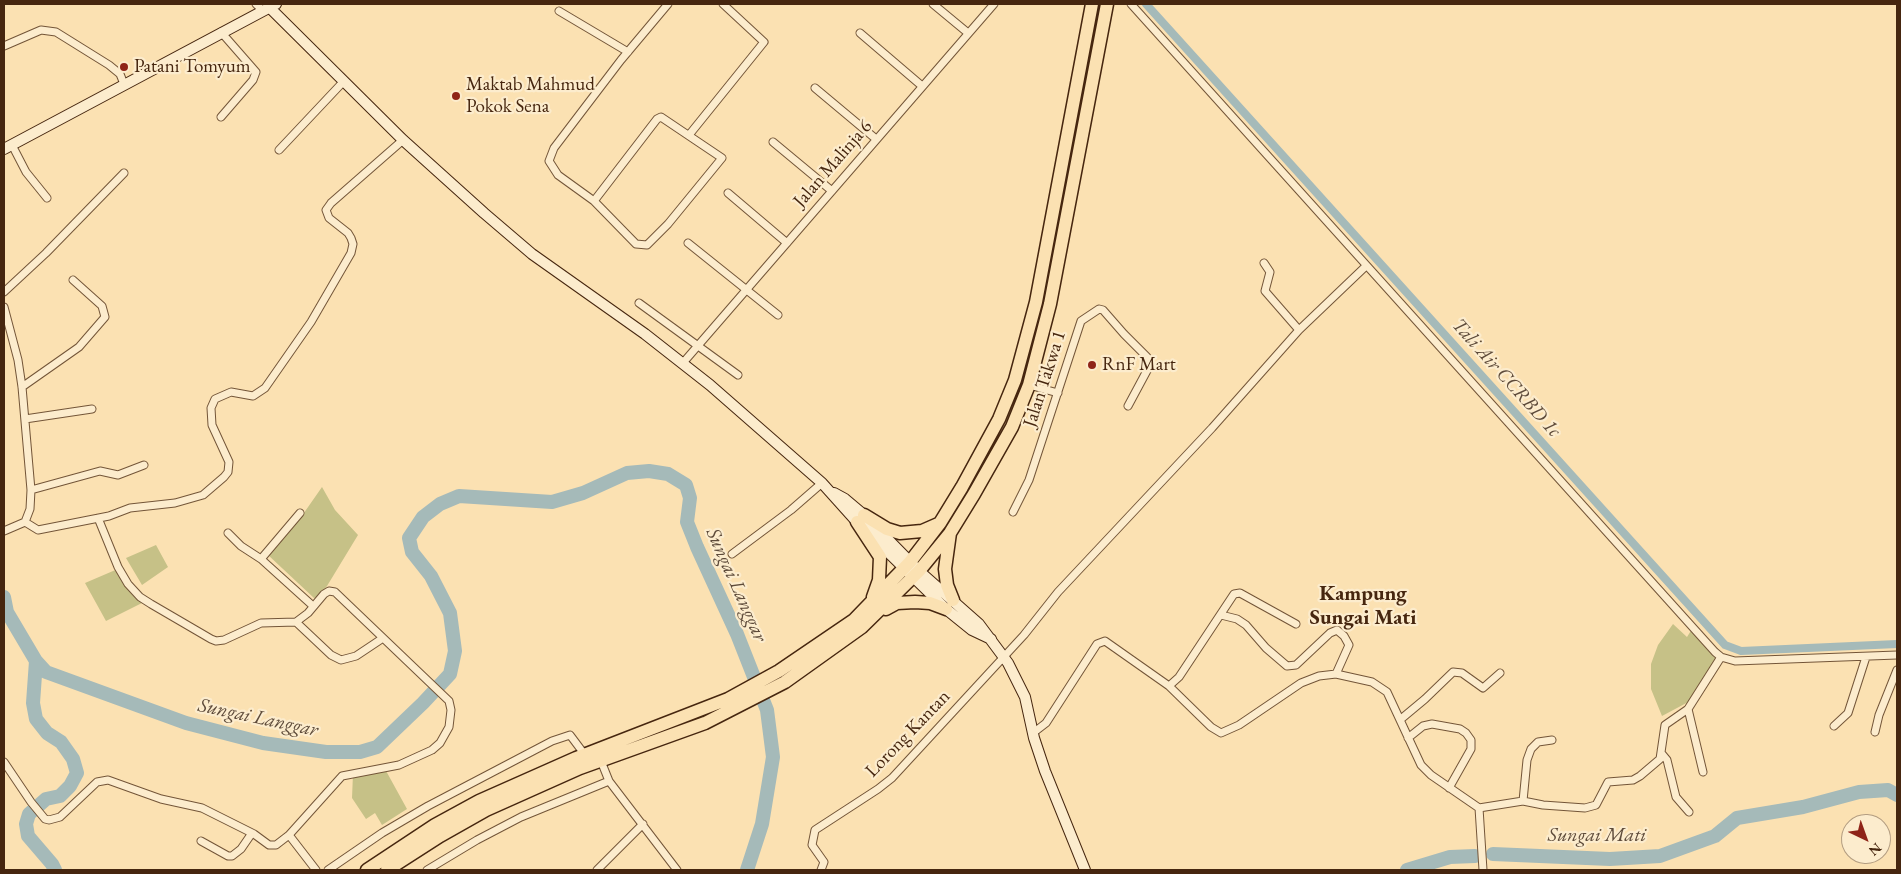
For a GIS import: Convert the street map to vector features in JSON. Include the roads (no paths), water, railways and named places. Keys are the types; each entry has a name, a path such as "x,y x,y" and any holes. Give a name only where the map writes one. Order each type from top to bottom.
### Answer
{"highway":[{"path":"875,608 940,523 999,419 1015,380 1036,302 1092,4"},
{"path":"387,870 440,836 486,810 546,782 705,722 782,677 832,636 875,608 916,575 950,533 1001,446 1029,385 1050,304 1107,4"},
{"path":"861,518 900,533 922,531 940,523"},
{"path":"861,518 880,556 875,608"},
{"path":"875,608 897,603 915,602 950,604 946,569 950,533"},
{"path":"367,870 435,825 479,802 585,755 748,696"}],"main road":[{"path":"8,147 266,6 404,140 484,214 532,254 645,334 833,493 845,499 916,575 950,604 979,624 1016,676 1025,697 1033,733 1045,771 1085,870"}],"street":[{"path":"594,201 657,119 661,117 722,158 668,224 647,245 636,244 594,201 558,175 548,160 554,148 666,4"},
{"path":"689,135 764,42 723,4"},
{"path":"933,4 968,34"},
{"name":"Jalan Malinja 6","path":"682,364 994,4"},
{"path":"1131,4 1721,657 1735,660 1897,655"},
{"path":"559,11 628,52"},
{"path":"4,46 41,30 56,32 109,65 120,74 124,84"},
{"path":"220,117 253,80 256,72 221,32"},
{"path":"860,33 922,86"},
{"path":"279,150 344,81"},
{"path":"815,88 876,139"},
{"path":"24,522 38,530 98,518 130,508 175,503 203,495 224,477 228,472 229,462 212,424 211,408 215,399 232,392 253,396 265,388 311,322 351,253 353,244 348,232 329,218 326,210 331,203 404,140"},
{"path":"773,142 832,191"},
{"path":"8,147 47,198"},
{"path":"4,292 46,253 124,173"},
{"path":"728,193 787,243"},
{"path":"688,243 778,315"},
{"path":"1264,263 1270,272 1265,292 1299,330"},
{"path":"1004,657 1058,592 1177,466 1299,330 1366,266"},
{"path":"22,386 79,348 105,316 102,306 73,280"},
{"path":"639,303 738,375"},
{"path":"4,306 18,360 22,386 31,490 30,509 24,522 15,528 4,531"},
{"name":"Jalan Takwa 1","path":"1013,512 1029,480 1081,321 1099,309 1104,310 1124,334 1148,356 1150,365 1128,406"},
{"path":"1029,385 1058,393"},
{"path":"25,418 92,410"},
{"path":"31,490 100,471 118,475 144,465"},
{"path":"732,554 791,510 822,482"},
{"path":"261,559 300,513"},
{"path":"4,762 45,819 54,820 60,817 97,782 108,780 161,799 202,808 252,833 272,846 289,835 342,776 399,765 432,750 440,743 449,727 451,710 444,696 335,592 329,591 324,594 296,622 261,623 224,640 216,641 140,597 128,584 118,567 98,518"},
{"path":"228,533 241,546 261,559 314,606"},
{"path":"1169,686 1179,677 1232,596 1237,593 1296,624"},
{"path":"1221,615 1237,619 1246,625 1266,648 1287,666 1296,665 1330,633 1337,630 1344,636 1349,645 1336,674"},
{"path":"296,622 331,655 341,660 356,656 383,638"},
{"path":"1033,733 1046,722 1101,642 1109,642 1169,686 1216,731 1225,733 1290,689 1319,676 1336,674 1372,682 1383,688 1391,696 1421,765 1431,775 1479,808 1523,801 1543,805 1590,807 1599,800 1608,782 1633,780 1660,759 1665,725 1688,709 1721,657"},
{"name":"Lorong Kantan","path":"821,870 824,862 812,845 815,830 892,778 1004,657"},
{"path":"1834,726 1848,713 1866,657"},
{"path":"1875,732 1879,715 1897,670"},
{"path":"1401,719 1453,672 1462,673 1483,688 1500,673"},
{"path":"1688,709 1703,772"},
{"path":"1408,738 1423,726 1432,724 1460,729 1466,733 1471,740 1470,749 1449,788"},
{"path":"328,870 382,833 428,806 552,740 570,735 585,755"},
{"path":"1523,801 1527,760 1531,749 1538,742 1552,740"},
{"path":"1662,754 1666,760 1672,789 1689,812"},
{"path":"601,761 609,781 677,870"},
{"path":"427,870 477,840 521,817 609,781"},
{"path":"1479,808 1483,870"},
{"path":"597,870 643,824"},
{"path":"201,840 228,856 232,856 241,849 252,833"},
{"path":"289,835 316,870"}],"waterway":[{"name":"Tali Air CCRBD 1c","path":"1146,4 1725,645 1741,651 1897,644"},
{"name":"Sungai Langgar","path":"4,597 7,612 36,661 46,672 186,723 263,743 326,752 360,752 377,747 450,674 455,651 450,613 431,576 412,552 409,538 423,517 440,504 459,496 552,502 583,493 627,473 649,471 668,474 686,485 690,498 687,522 737,634 767,710 773,757 762,824 747,870"},
{"path":"36,661 33,703 36,719 47,733 61,742 73,759 77,773 70,786 60,796 46,799 29,814 26,824 28,836 55,870"},
{"name":"Sungai Mati","path":"1493,854 1610,859 1660,856 1715,836 1737,818 1803,807 1859,792 1888,790 1897,795"},
{"name":"Sungai Mati","path":"1407,870 1450,857 1475,856"}],"place":[{"name":"Patani Tomyum","path":"124,67"},
{"name":"Maktab Mahmud Pokok Sena","path":"456,96"},
{"name":"RnF Mart","path":"1092,365"}],"district":[{"name":"Kampung Sungai Mati","path":"1363,606"}]}
